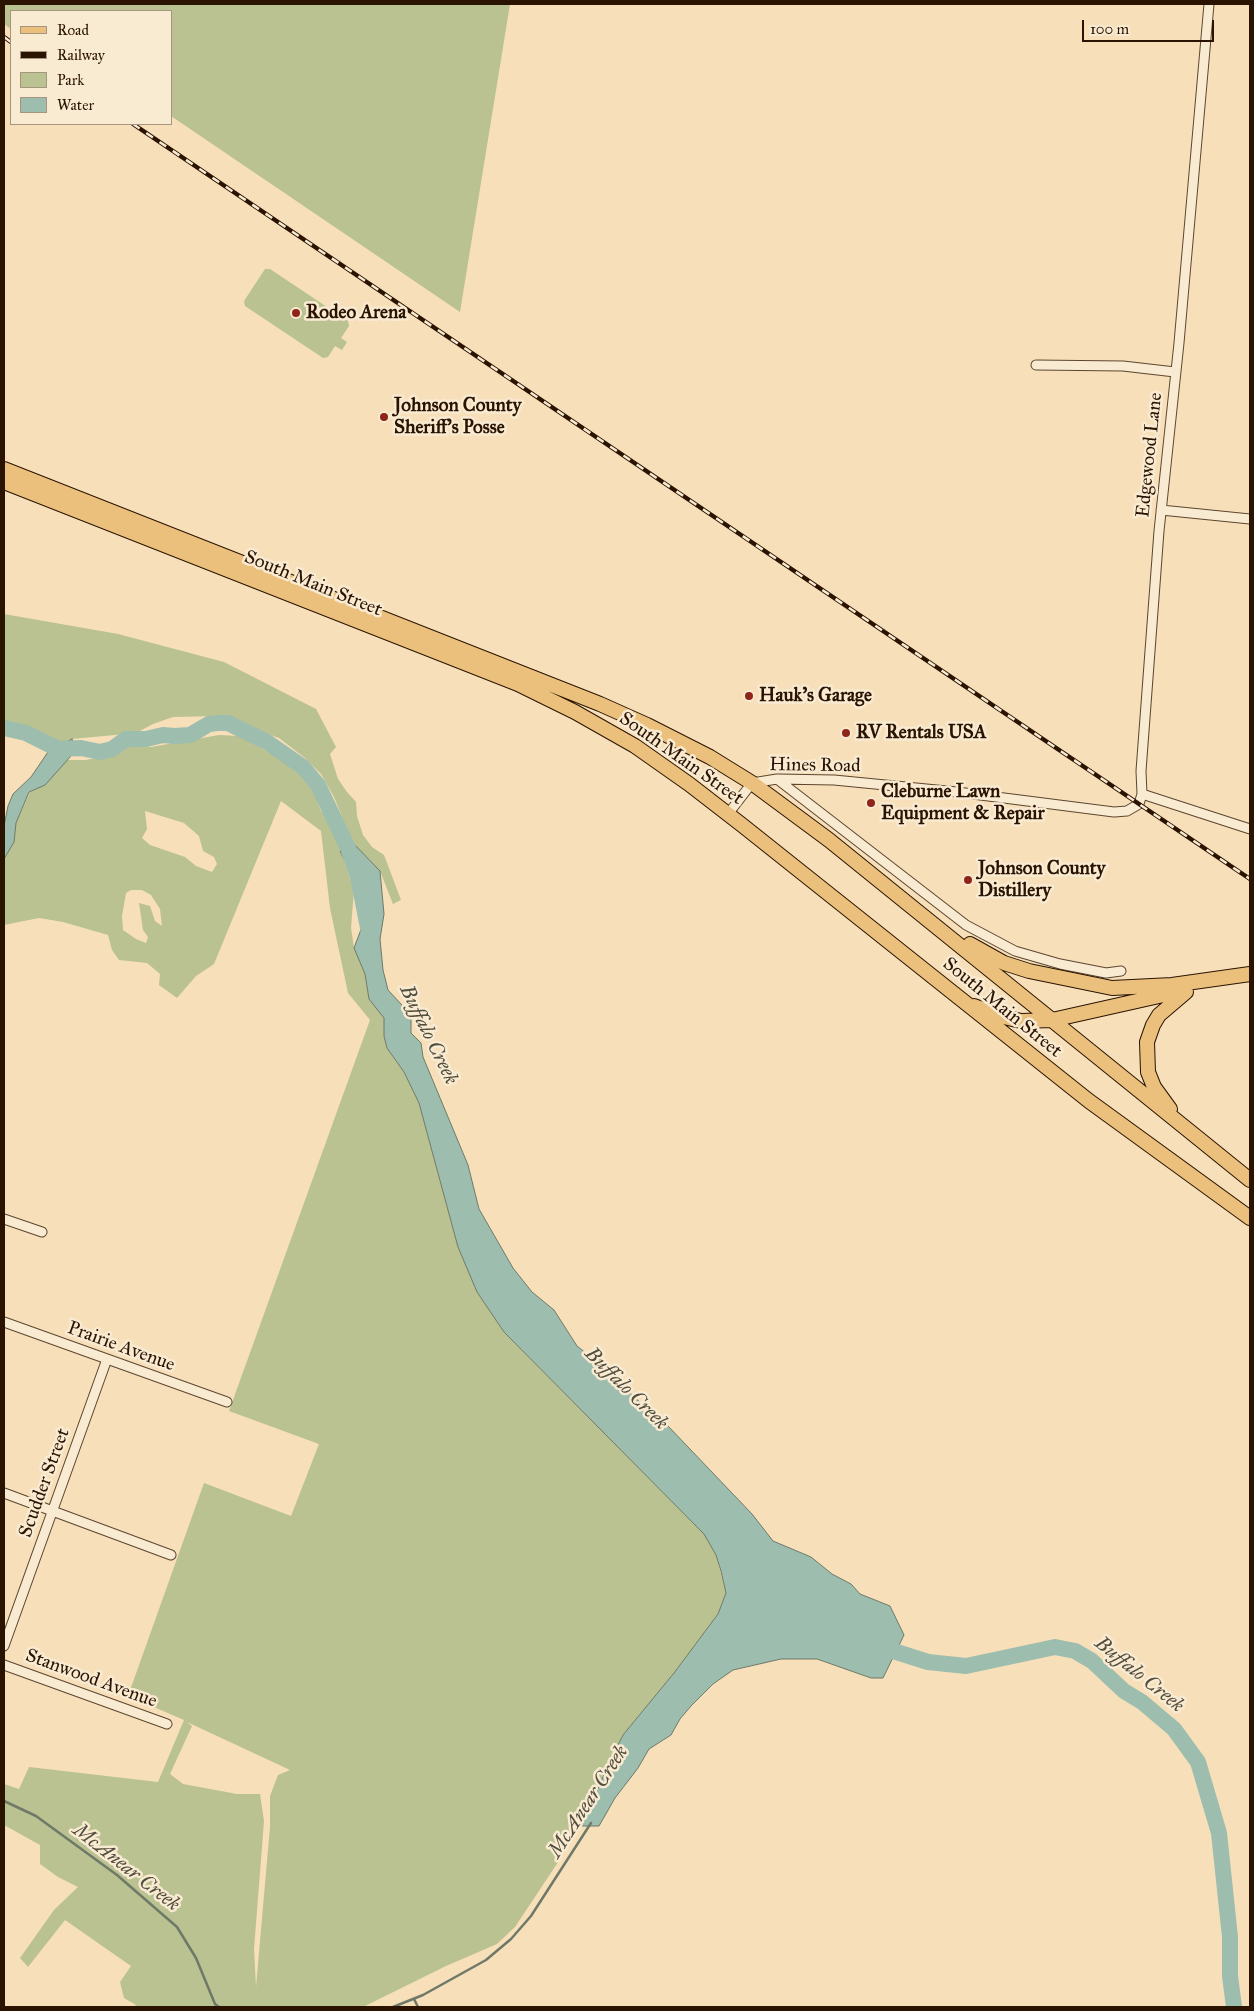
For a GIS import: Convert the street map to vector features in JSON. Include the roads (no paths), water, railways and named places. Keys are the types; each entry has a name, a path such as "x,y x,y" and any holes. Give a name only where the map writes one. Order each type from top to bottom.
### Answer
{"main road":[{"name":"South Main Street","path":"4,469 378,623 518,684 576,712 635,746 728,814 1090,1102 1250,1218"},
{"name":"South Main Street","path":"4,482 378,623 574,694 646,724 710,757 752,783 816,830 1250,1180"},
{"path":"938,928 963,940 987,955 1028,971 1112,988 1155,987 1250,975"},
{"path":"962,1001 1004,1018 1021,1021 1052,1020 1250,975"},
{"path":"1182,1125 1150,1079 1147,1042 1159,1015 1191,989"}],"street":[{"name":"Edgewood Lane","path":"1142,794 1141,771 1161,510 1209,4"},
{"path":"1036,365 1123,366 1174,372"},
{"path":"1161,510 1250,519"},
{"path":"777,779 966,925 1015,951 1060,964 1106,972 1120,971"},
{"name":"Hines Road","path":"728,814 752,783 777,779 834,780 1037,801 1114,812 1127,811 1139,804 1142,794"},
{"path":"1142,794 1250,829"},
{"path":"4,1219 42,1232"},
{"name":"Prairie Avenue","path":"4,1322 227,1402"},
{"name":"Scudder Street","path":"4,1646 107,1359"},
{"path":"4,1493 171,1555"},
{"name":"Stanwood Avenue","path":"4,1665 167,1724"}],"water":[{"path":"72,739 75,747 71,756 45,785 29,792 16,823 14,842 4,859 4,826 8,806 13,794 31,777 48,752"},
{"path":"352,842 380,871 384,914 380,939 383,970 388,990 411,1018 411,1033 421,1043 423,1057 468,1165 479,1209 513,1268 532,1292 554,1310 577,1346 668,1426 752,1514 773,1541 811,1557 832,1574 851,1584 860,1594 890,1606 904,1635 883,1678 871,1678 817,1659 781,1659 733,1670 713,1684 691,1706 680,1719 671,1735 649,1749 638,1768 615,1798 599,1826 582,1826 609,1763 623,1735 674,1673 718,1614 726,1593 721,1571 716,1555 704,1534 504,1332 477,1292 458,1247 419,1103 404,1072 387,1048 384,1036 384,1018 369,999 365,974 354,948 368,911 365,894 340,851"}],"waterway":[{"name":"Buffalo Creek","path":"4,728 26,733 58,749 81,748 100,752 112,749 126,739 146,739 163,735 190,735 209,724 218,723 228,723 267,742 303,767 318,785 348,848 358,877 370,938"},
{"name":"Buffalo Creek","path":"876,1643 887,1649 928,1662 966,1666 1055,1647 1075,1651 1092,1661 1124,1691 1142,1702 1174,1729 1198,1762 1219,1833 1230,1937 1230,1976 1234,2007"},
{"name":"McAnear Creek","path":"4,1801 36,1816 117,1875 177,1927 196,1958 215,2004 219,2007"},
{"name":"McAnear Creek","path":"393,2007 423,1995 486,1960 511,1939 531,1916 591,1823"},
{"path":"414,1999 418,2007"}],"railway":[{"path":"4,37 10,41"},
{"path":"134,125 1250,879"}],"place":[{"name":"Rodeo Arena","path":"296,313"},
{"name":"Johnson County Sheriff’s Posse","path":"384,417"},
{"name":"Hauk's Garage","path":"749,696"},
{"name":"RV Rentals USA","path":"846,733"},
{"name":"Cleburne Lawn Equipment & Repair","path":"871,803"},
{"name":"Johnson County Distillery","path":"968,880"}]}
